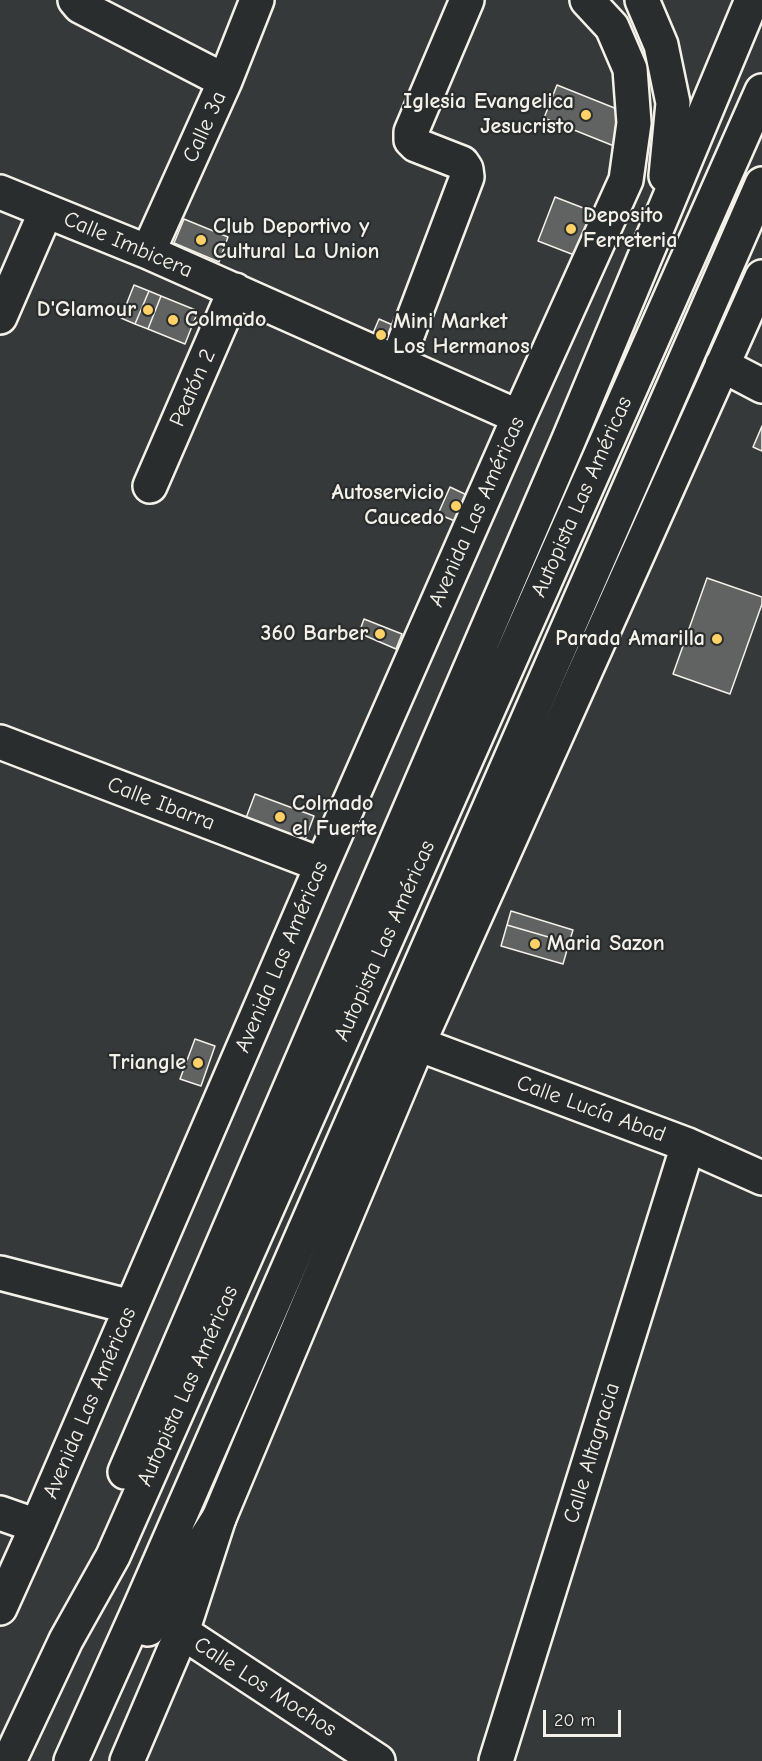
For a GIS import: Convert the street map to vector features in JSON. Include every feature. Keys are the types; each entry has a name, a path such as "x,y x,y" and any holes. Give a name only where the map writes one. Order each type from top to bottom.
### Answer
{"main road":[{"path":"75,0 80,6 225,81"},
{"name":"Calle 3a","path":"148,252 225,81 257,0"},
{"path":"396,362 467,177 462,163 416,145 411,140 411,132 467,0"},
{"name":"Avenida Las Américas","path":"0,1608 322,865 626,180 634,123 630,69 612,27 587,0"},
{"path":"642,0 661,45 673,102 663,209"},
{"path":"66,1640 93,1547 569,440 663,209 752,0"},
{"name":"Autopista Las Américas","path":"9,1761 66,1640 113,1556 756,104"},
{"name":"Autopista Las Américas","path":"71,1761 762,184"},
{"name":"Calle Imbicera","path":"0,192 148,252 519,417"},
{"path":"0,317 46,211"},
{"path":"127,1761 182,1632 219,1518 418,1044 762,277"},
{"name":"Peatón 2","path":"150,486 235,290"},
{"path":"722,365 762,386"},
{"name":"Calle Ibarra","path":"0,742 322,865"},
{"name":"Calle Lucía Abad","path":"418,1044 688,1145 762,1178"},
{"name":"Calle Altagracia","path":"496,1761 688,1145"},
{"path":"0,1273 131,1307"},
{"path":"0,1513 37,1526"},
{"path":"87,1724 219,1518"},
{"name":"Calle Los Mochos","path":"182,1632 378,1761"}],"building":[{"name":"Iglesia Evangelica Jesucristo","path":"557,85 627,113 614,146 544,118"},
{"name":"Deposito Ferreteria","path":"555,197 604,216 587,260 538,241"},
{"name":"Club Deportivo y Cultural La Union","path":"184,219 228,237 219,262 174,243"},
{"path":"134,285 149,291 135,324 121,318"},
{"name":"D'Glamour","path":"149,291 161,296 148,329 135,324"},
{"name":"Colmado","path":"161,296 198,311 185,344 148,329"},
{"name":"Mini Market Los Hermanos","path":"379,319 395,326 384,351 368,345"},
{"path":"762,426 762,451 753,447"},
{"name":"Autoservicio Caucedo","path":"450,487 473,498 462,524 438,514"},
{"name":"Parada Amarilla","path":"707,578 762,597 762,604 730,694 673,674"},
{"name":"360 Barber","path":"364,619 402,634 396,649 359,633"},
{"name":"Colmado el Fuerte","path":"255,794 314,816 305,840 246,818"},
{"path":"511,911 573,930 569,943 507,925"},
{"name":"Maria Sazon","path":"507,925 569,943 563,964 501,946"},
{"name":"Triangle","path":"195,1039 215,1046 201,1086 180,1079"}],"place":[{"name":"Iglesia Evangelica Jesucristo","path":"586,115"},
{"name":"Deposito Ferreteria","path":"571,229"},
{"name":"Club Deportivo y Cultural La Union","path":"201,240"},
{"name":"D'Glamour","path":"148,310"},
{"name":"Colmado","path":"173,320"},
{"name":"Mini Market Los Hermanos","path":"381,335"},
{"name":"Autoservicio Caucedo","path":"456,506"},
{"name":"360 Barber","path":"380,634"},
{"name":"Parada Amarilla","path":"717,639"},
{"name":"Colmado el Fuerte","path":"280,817"},
{"name":"Maria Sazon","path":"535,944"},
{"name":"Triangle","path":"198,1063"}]}
